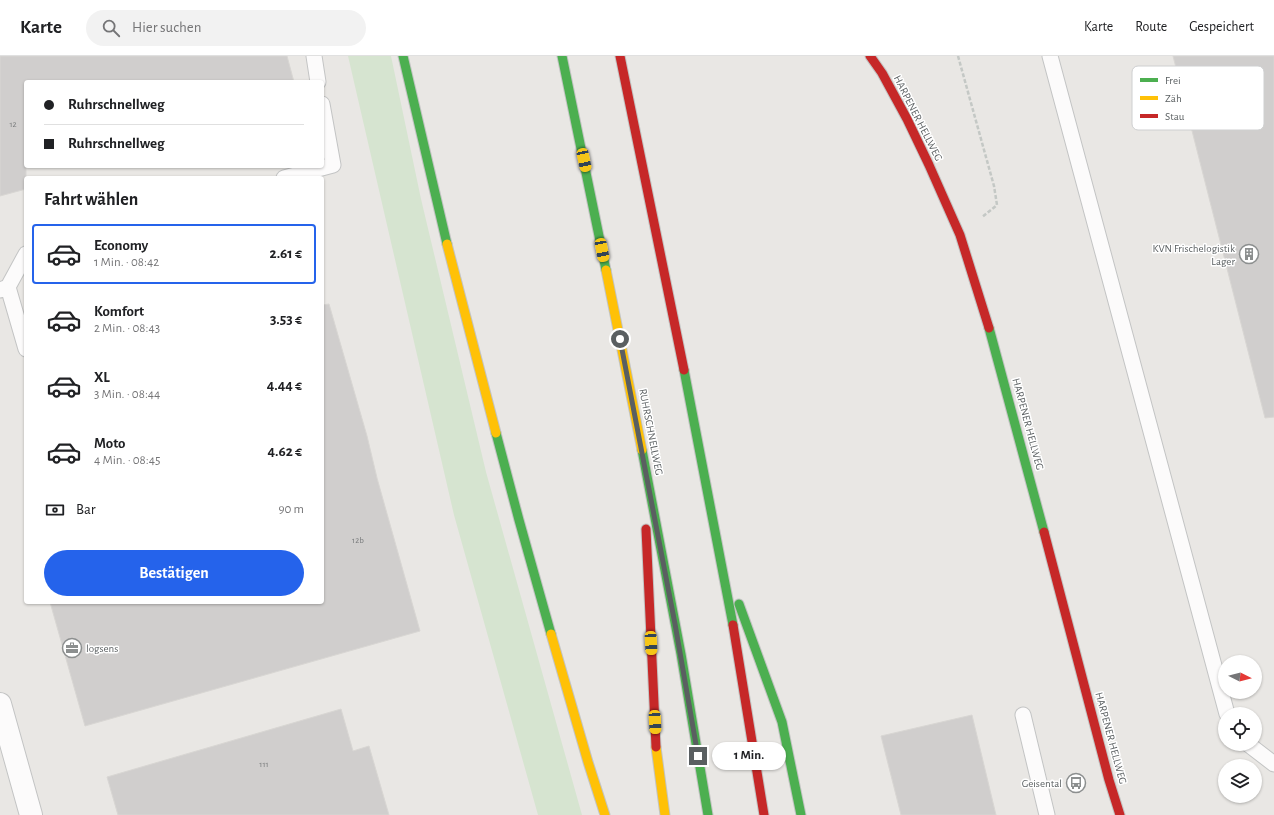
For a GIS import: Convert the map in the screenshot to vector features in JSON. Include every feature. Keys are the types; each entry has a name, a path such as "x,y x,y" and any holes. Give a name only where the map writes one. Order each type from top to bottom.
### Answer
{"main road":[{"path":"403,56 439,215 519,520 588,762 605,815"},
{"name":"RUHRSCHNELLWEG","path":"562,56 632,398 679,646 708,815"},
{"path":"620,56 682,354 719,548 746,698 764,815"},
{"name":"HARPENER HELLWEG","path":"870,56 882,73 907,119 960,235 996,351 1107,773 1120,815"},
{"path":"632,398 641,463 645,517 655,738 665,815"},
{"path":"719,548 782,722 801,815"}],"street":[{"path":"0,704 31,815"}],"lane":[{"path":"314,56 318,80"},
{"path":"1050,56 1225,707"},
{"path":"324,116 332,165 324,167"},
{"path":"291,176 321,168"},
{"path":"24,257 4,288 24,343"},
{"path":"1023,715 1047,815"},
{"path":"1257,751 1274,764"}],"path":[{"path":"958,56 994,186 997,206 960,235"}],"green space":[{"path":"348,56 391,56 421,199 486,472 582,815 538,815 454,515"}],"building":[{"path":"0,56 287,56 293,80 24,80 24,168 26,168 26,176 24,176 24,190 0,196"},
{"name":"KVN Frischelogistik Lager","path":"1173,56 1274,56 1274,417 1265,418 1192,130 1264,130 1264,66 1176,66"},
{"path":"329,304 367,436 377,478 420,631 85,726 51,604 324,604 324,305"},
{"path":"341,709 353,751 369,746 389,815 118,815 107,777"},
{"path":"972,715 996,815 901,815 881,736"}],"traffic: fast":[{"path":"403,56 447,244"},
{"path":"562,56 606,270"},
{"path":"989,328 1044,532"},
{"path":"684,370 733,625"},
{"path":"496,433 551,634"},
{"path":"642,450 681,654 708,815"},
{"path":"739,604 782,722 801,815"}],"traffic: slow":[{"path":"447,244 496,433"},
{"path":"606,270 642,450"},
{"path":"551,634 605,815"},
{"path":"656,747 665,815"}],"traffic: jam":[{"path":"620,56 684,370"},
{"path":"870,56 882,73 907,119 960,235 989,328"},
{"path":"646,529 656,747"},
{"path":"1044,532 1109,780 1120,815"},
{"path":"733,625 764,815"}],"place":[{"name":"KVN Frischelogistik Lager","path":"1249,254"},
{"name":"logsens","path":"72,648"},
{"name":"Geisental","path":"1076,783"}],"route":[{"path":"620,339 675,624 698,756"}]}
